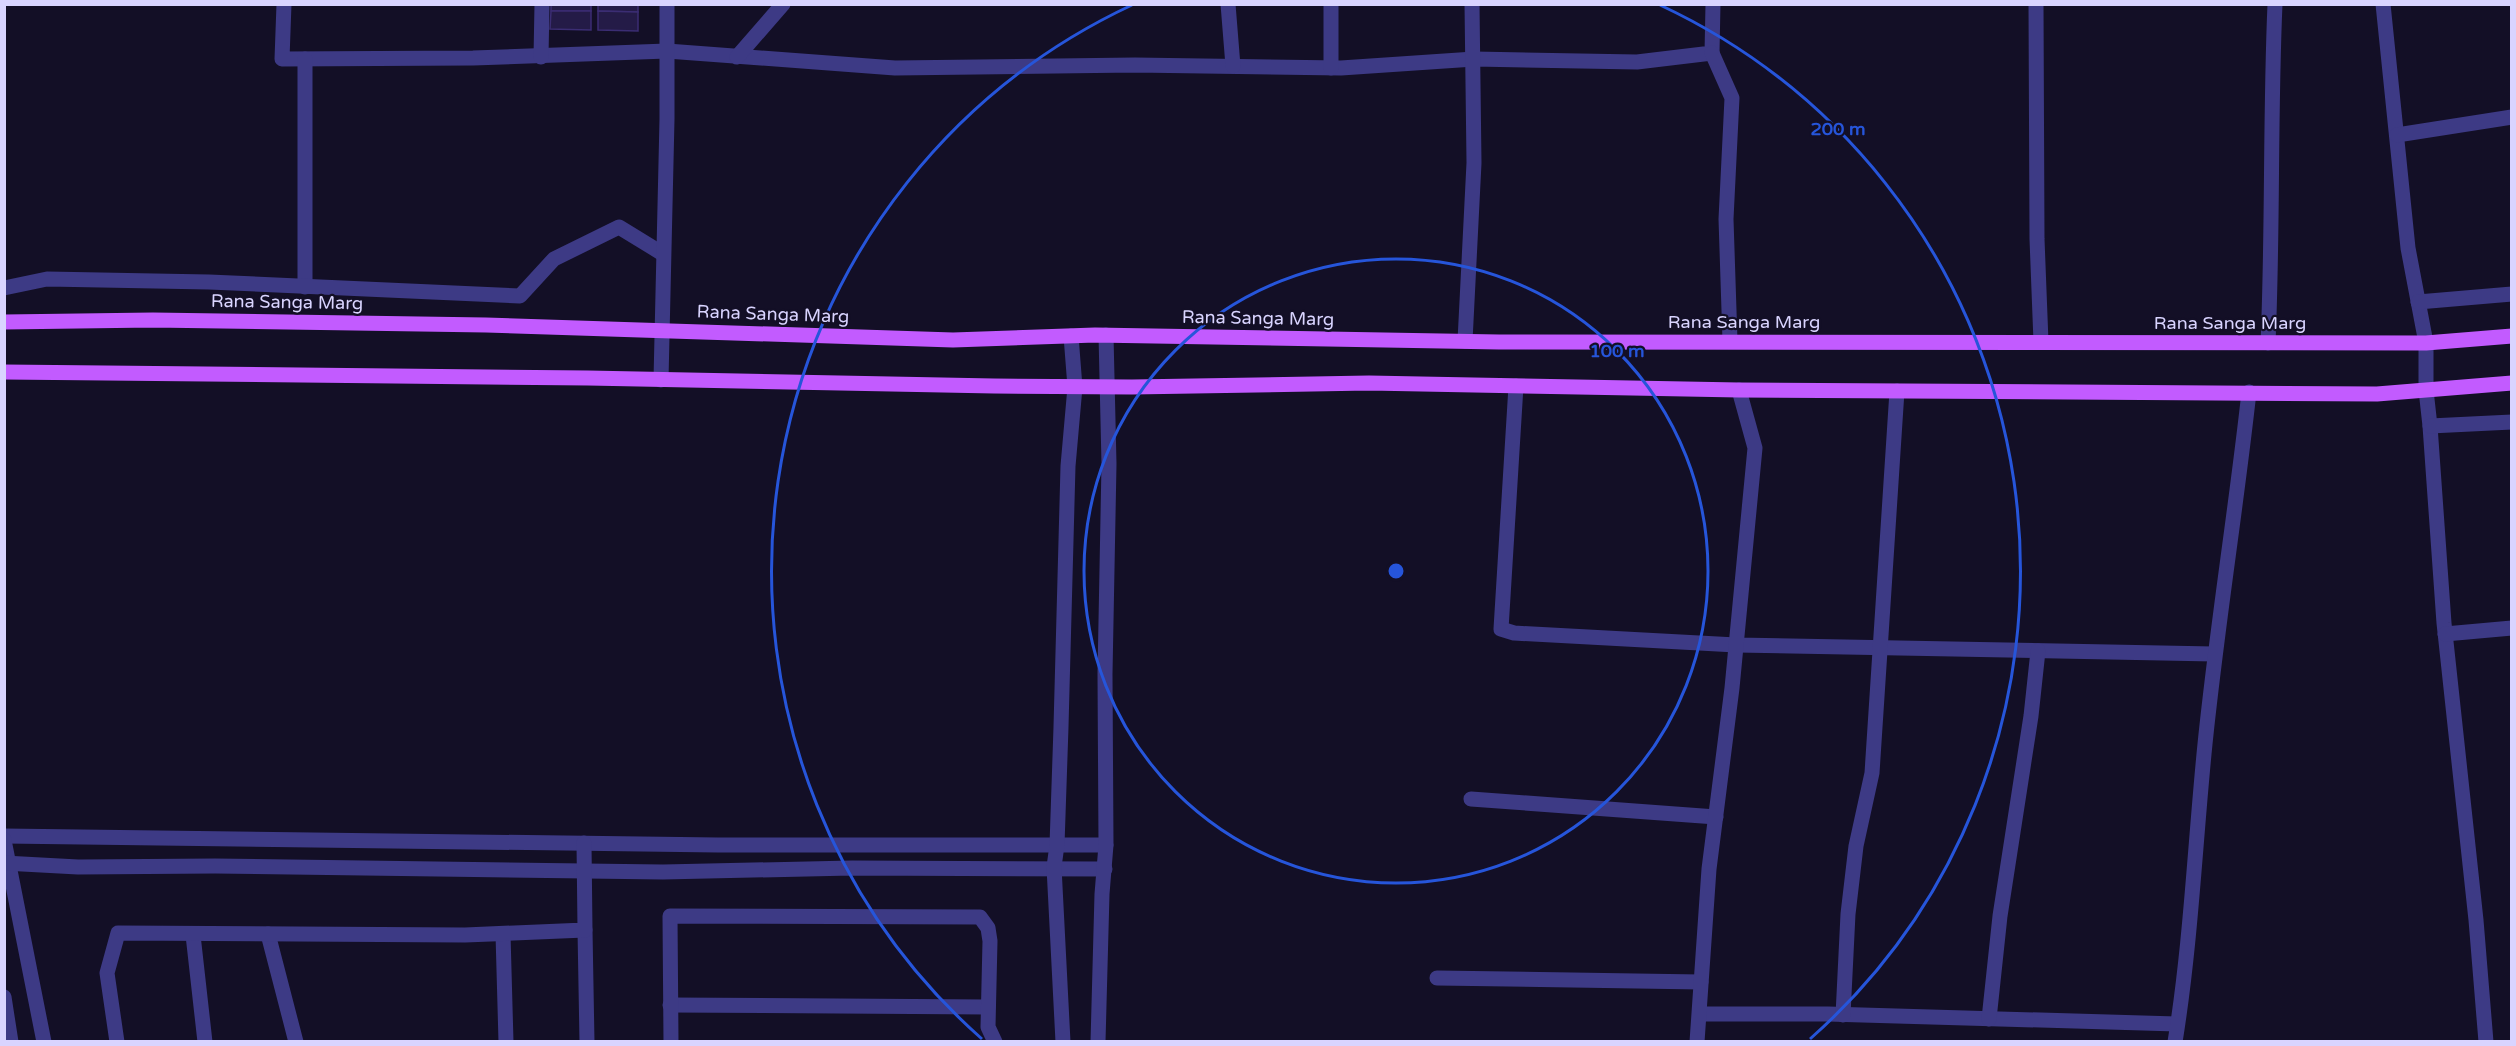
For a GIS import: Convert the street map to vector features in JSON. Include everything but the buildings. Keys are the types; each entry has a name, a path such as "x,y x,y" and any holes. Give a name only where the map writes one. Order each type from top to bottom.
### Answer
{"main road":[{"name":"Rana Sanga Marg","path":"4,322 177,320 661,330 953,340 1106,335 1465,341 2426,344 2511,336"},
{"path":"4,372 1075,387 1369,383 1739,390 2377,394 2511,383"}],"street":[{"path":"284,4 282,59 541,57 667,51 894,68 1233,66 1331,68 1474,59 1637,62 1712,53"},
{"path":"541,57 542,4"},
{"path":"661,380 667,4"},
{"path":"737,57 783,4"},
{"path":"1228,4 1233,66"},
{"path":"1331,4 1331,68"},
{"path":"1465,341 1474,163 1472,4"},
{"path":"1713,4 1712,53 1732,98 1726,219 1730,341"},
{"path":"2036,4 2037,238 2041,342"},
{"path":"2268,343 2271,275 2271,103 2275,4"},
{"path":"2383,4 2408,248 2426,344 2426,390 2445,634 2476,920 2486,1041"},
{"path":"305,59 306,287"},
{"path":"2397,135 2511,117"},
{"path":"4,288 47,279 520,296 554,258 619,227 663,254"},
{"path":"2418,302 2511,294"},
{"path":"1098,1041 1106,845 1105,674 1109,464 1106,335"},
{"path":"1063,1041 1054,867 1057,845 1068,466 1075,387 1071,336"},
{"path":"1516,386 1501,628 1514,633 1736,645 2214,654"},
{"path":"1697,1041 1709,869 1736,645 1755,448 1739,390"},
{"path":"1842,1015 1848,914 1856,846 1872,773 1897,391"},
{"path":"2175,1041 2194,888 2214,654 2238,493 2249,392"},
{"path":"2430,426 2511,423"},
{"path":"2445,634 2511,628"},
{"path":"1989,1019 2000,916 2031,716 2038,651"},
{"path":"1471,800 1716,817"},
{"path":"44,1041 6,863 4,838 1106,845"},
{"path":"584,843 587,1041"},
{"path":"6,863 78,867 215,866 585,871 1105,868"},
{"path":"671,1041 670,916 848,915 980,917 988,928 990,941 988,1027 995,1041"},
{"path":"117,1041 107,973 118,933 503,934 585,930"},
{"path":"193,934 205,1041"},
{"path":"268,934 296,1041"},
{"path":"503,934 506,1041"},
{"path":"1437,978 1701,982"},
{"path":"4,997 11,1041"},
{"path":"670,1005 988,1007"},
{"path":"1700,1014 1842,1015 2177,1024"}]}
